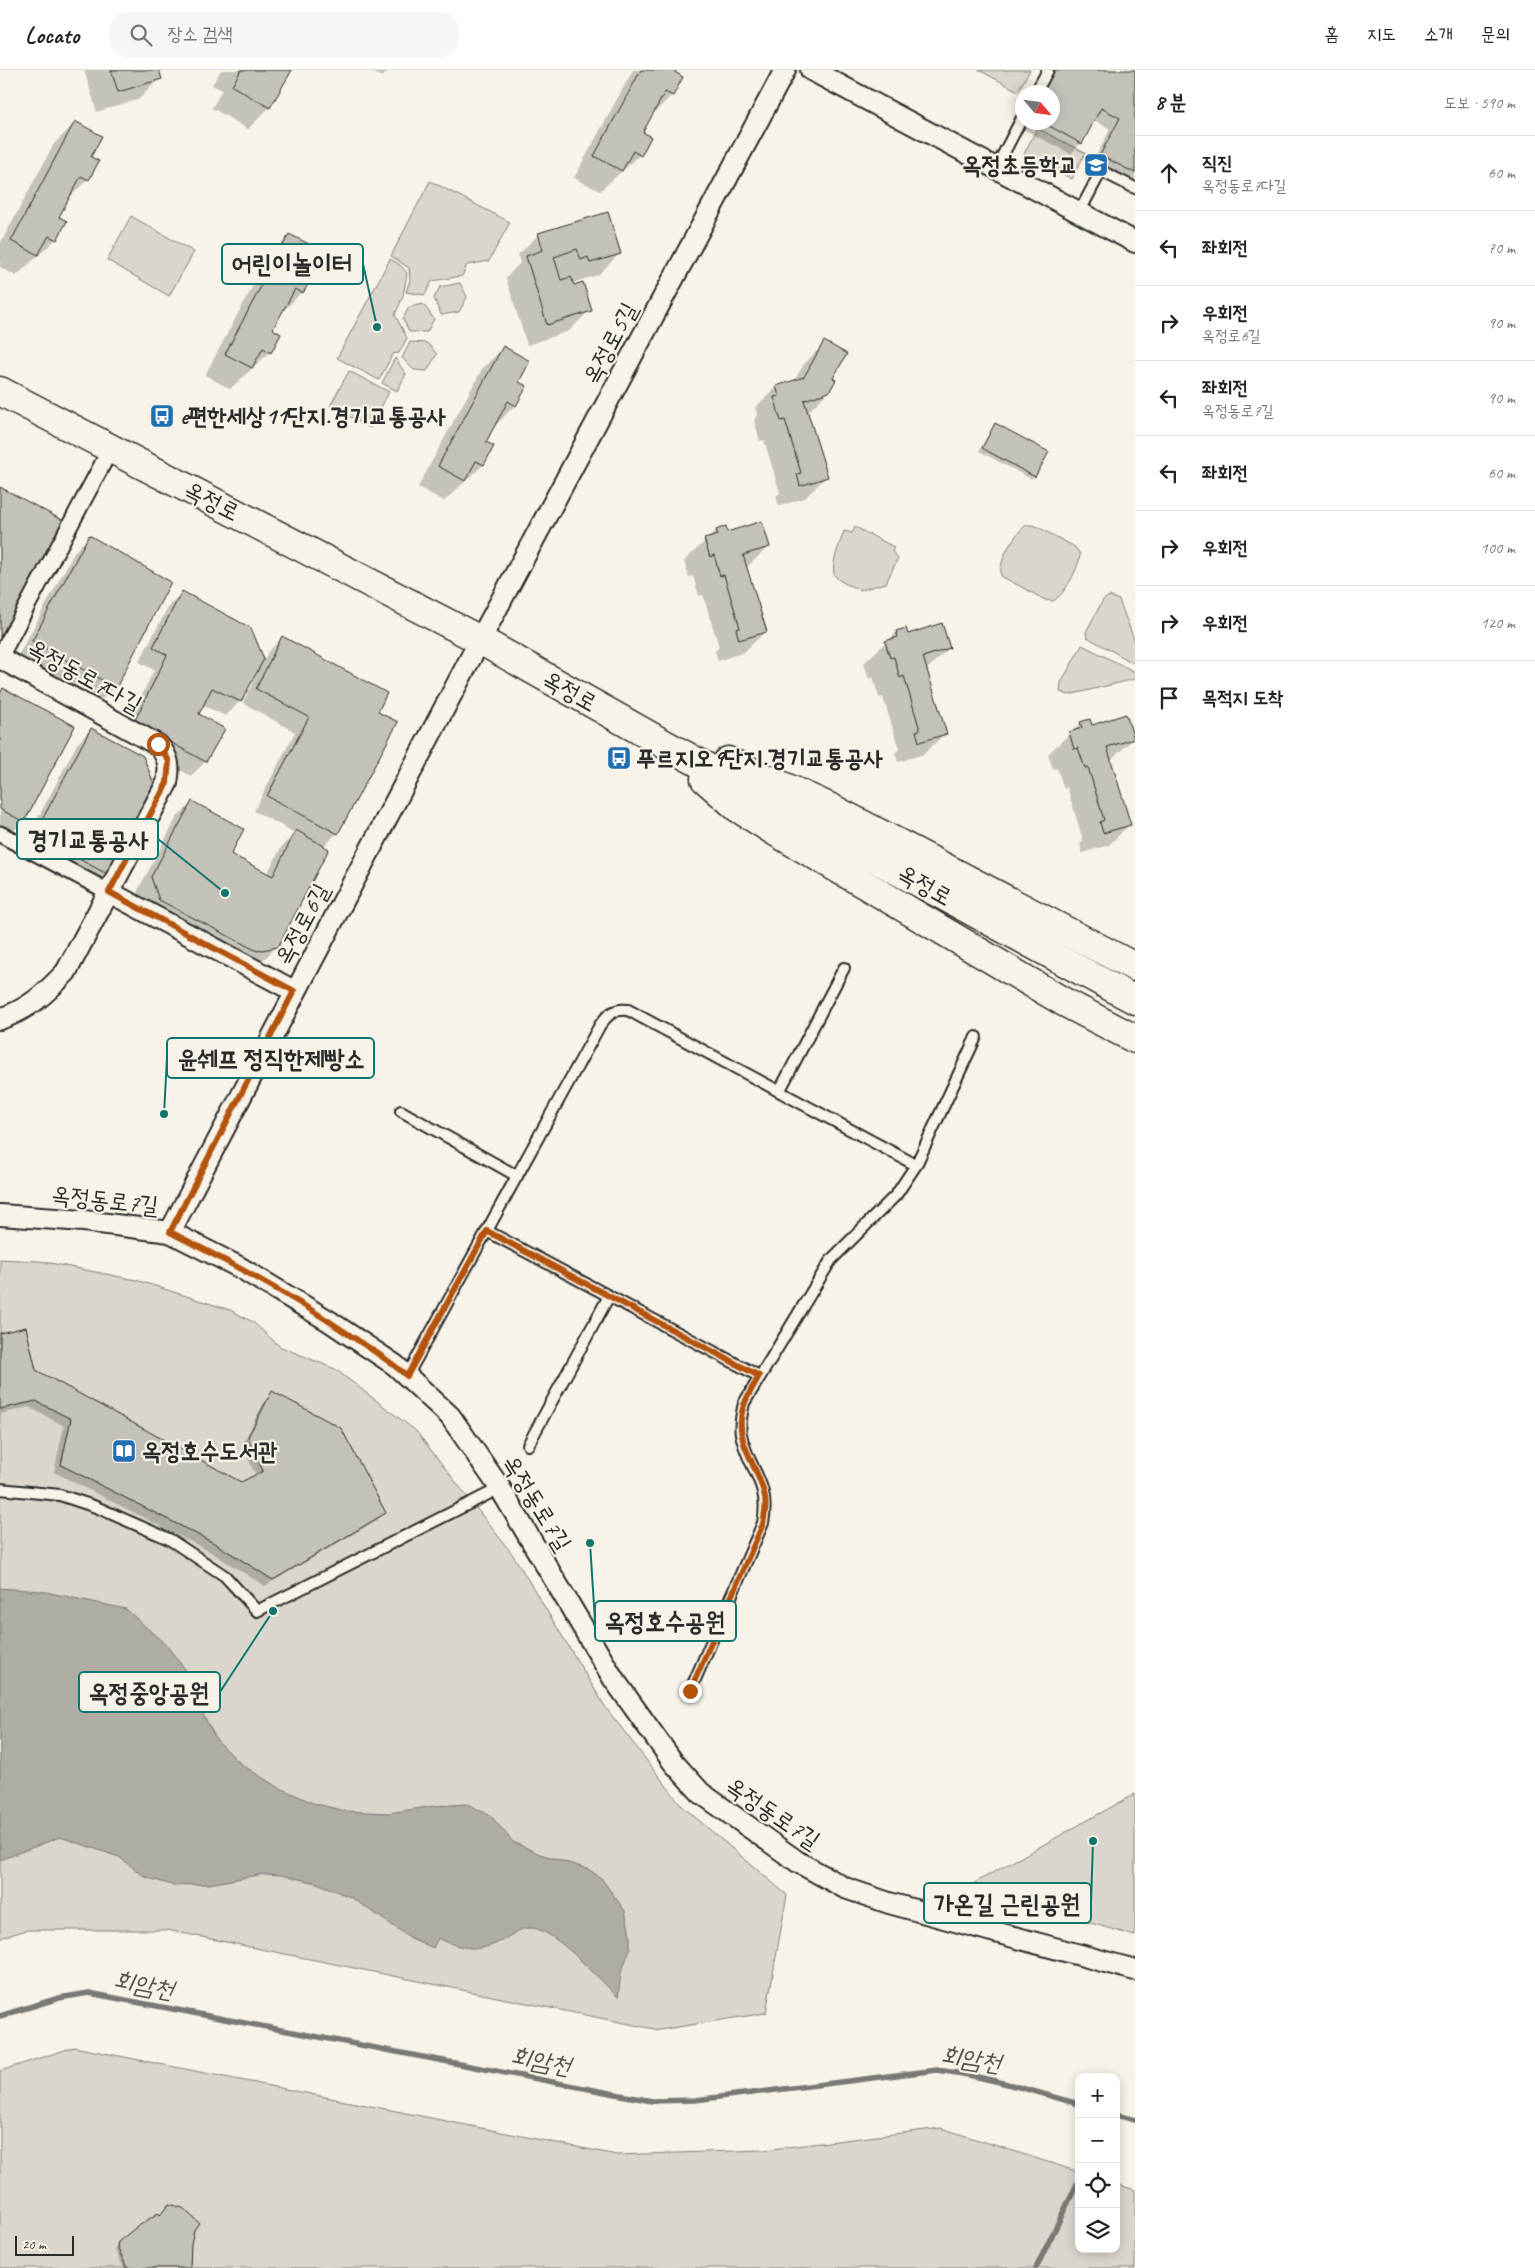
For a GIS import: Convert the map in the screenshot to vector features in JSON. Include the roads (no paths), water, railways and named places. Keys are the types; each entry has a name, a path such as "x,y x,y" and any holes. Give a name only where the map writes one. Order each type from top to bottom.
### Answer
{"main road":[{"path":"0,379 30,406"},
{"name":"옥정로","path":"0,390 480,640 666,745 1135,1000"},
{"path":"0,399 30,406"},
{"path":"666,745 731,761 779,783 1038,915 1135,967"},
{"path":"666,745 738,808 774,831 1064,1002 1135,1039"}],"street":[{"name":"옥정로5길","path":"480,640 785,70"},
{"path":"812,70 1135,242"},
{"path":"0,657 111,448"},
{"name":"옥정로6길","path":"170,1232 294,991 480,640"},
{"name":"옥정동로7다길","path":"0,657 158,744 166,756 169,772 167,783 66,972 42,997 0,1018"},
{"path":"0,834 294,991"},
{"name":"옥정동로7길","path":"0,1215 84,1221 170,1232 239,1267 314,1312 395,1365 450,1416 500,1488 613,1678 673,1762 701,1793 798,1862 845,1888 1135,1970"}],"lane":[{"path":"1040,85 1048,70"},
{"path":"996,168 1016,130"},
{"path":"1079,212 1101,170 1135,188"},
{"path":"780,1090 844,968"},
{"path":"407,1376 600,1025 612,1012 620,1009 628,1010 916,1164"},
{"path":"690,1691 763,1524 766,1508 764,1492 741,1434 741,1418 744,1404 759,1376 831,1260 896,1195 916,1164 976,1037"},
{"path":"401,1111 517,1176"},
{"path":"487,1231 759,1376"},
{"path":"528,1445 609,1296"},
{"path":"0,1489 60,1495 96,1507 169,1539 225,1576 257,1611 500,1488"}],"waterway":[{"name":"회암천","path":"0,2016 59,1998 89,1993 652,2101 695,2100 937,2070 991,2080 1075,2103"},
{"name":"회암천","path":"1120,2116 1135,2120"},
{"path":"1036,2268 1075,2188"}],"place":[{"name":"옥정초등학교","path":"1096,165"},
{"name":"어린이놀이터","path":"377,327"},
{"name":"e편한세상11단지.경기교통공사","path":"162,416"},
{"name":"푸르지오9단지.경기교통공사","path":"619,758"},
{"name":"경기교통공사","path":"225,893"},
{"name":"윤쉐프 정직한제빵소","path":"164,1114"},
{"name":"옥정호수도서관","path":"124,1451"},
{"name":"옥정호수공원","path":"590,1543"},
{"name":"옥정중앙공원","path":"273,1611"},
{"name":"가온길 근린공원","path":"1093,1841"}]}
